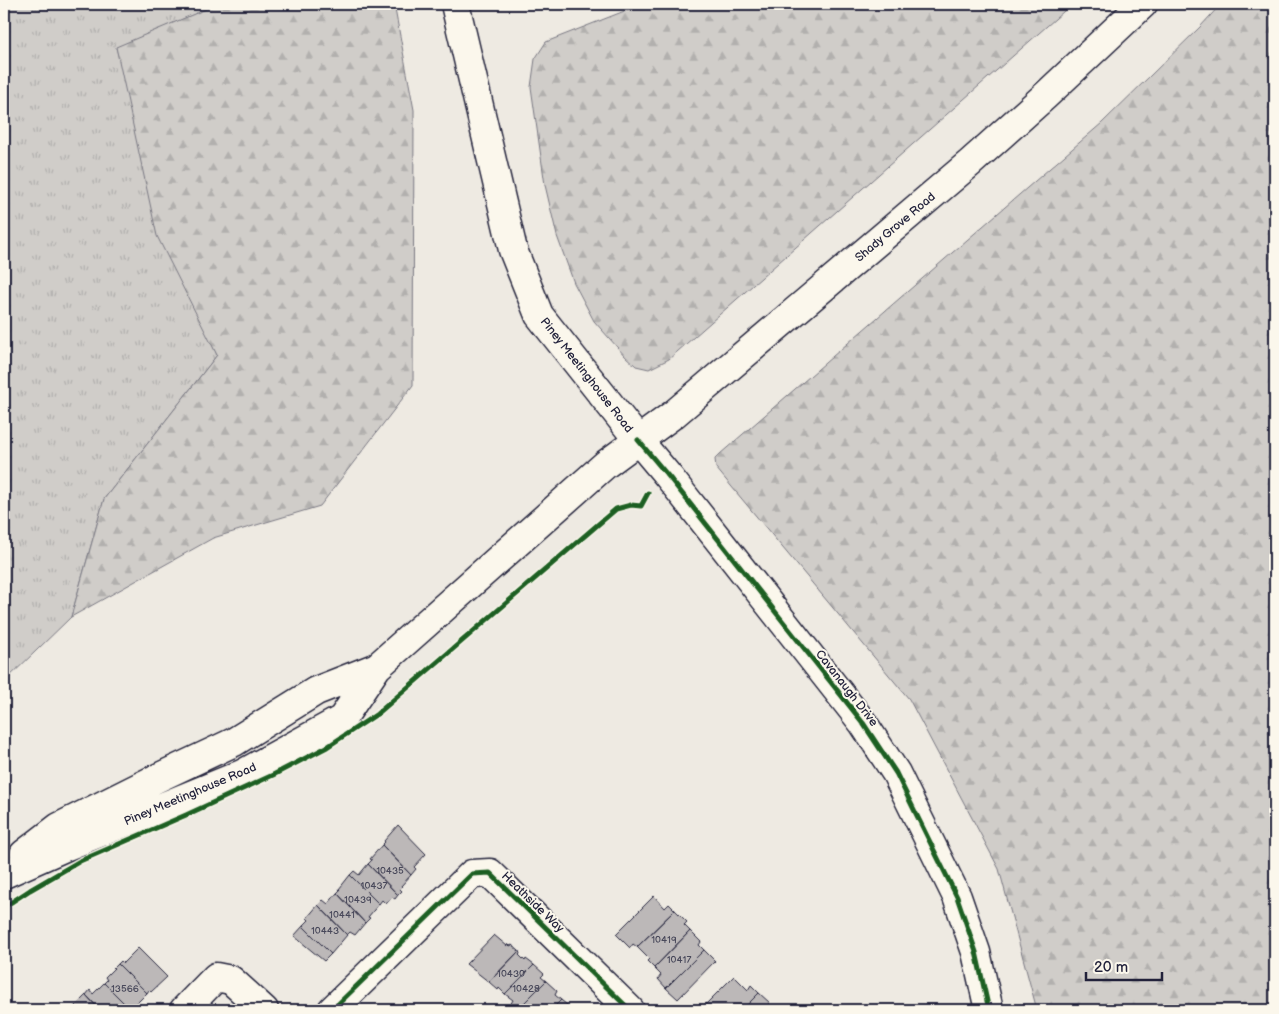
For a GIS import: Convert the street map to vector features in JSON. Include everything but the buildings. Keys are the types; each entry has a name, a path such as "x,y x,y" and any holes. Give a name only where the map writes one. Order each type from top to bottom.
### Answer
{"main road":[{"name":"Piney Meetinghouse Road","path":"4,874 242,774 342,719 377,667 606,464 638,440 539,315 513,250 455,4"},
{"name":"Shady Grove Road","path":"638,440 674,414 970,163 1143,4"},
{"name":"Cavanaugh Drive","path":"638,440 863,723 896,773 957,896 976,952 989,1010"},
{"name":"Piney Meetinghouse Road","path":"4,869 59,827 148,782 234,742 316,691 377,667"},
{"name":"Heathside Way","path":"332,1010 472,874 490,873 630,1010"},
{"path":"184,1010 216,977 231,980 264,1010"}],"green space":[{"path":"4,4 218,4 116,48 196,304 217,355 104,499 71,617 4,682"},
{"path":"218,4 394,4 414,110 413,385 320,506 213,538 71,617 104,499 217,355 157,236 116,47"},
{"path":"635,4 1072,4 669,359 649,369 636,366 594,321 574,283 557,236 545,185 531,87 535,59 546,42 627,10"},
{"path":"1221,4 1275,4 1275,1010 1037,1010 999,869 909,699 716,468 715,459 1102,123"}],"cycle path":[{"path":"638,440 863,723 896,773 957,897 976,952 989,1010"},
{"path":"4,907 80,861 273,775 327,747 377,714 616,509 631,505 641,506 648,493"},
{"path":"332,1010 472,874 490,873 630,1010"}]}
